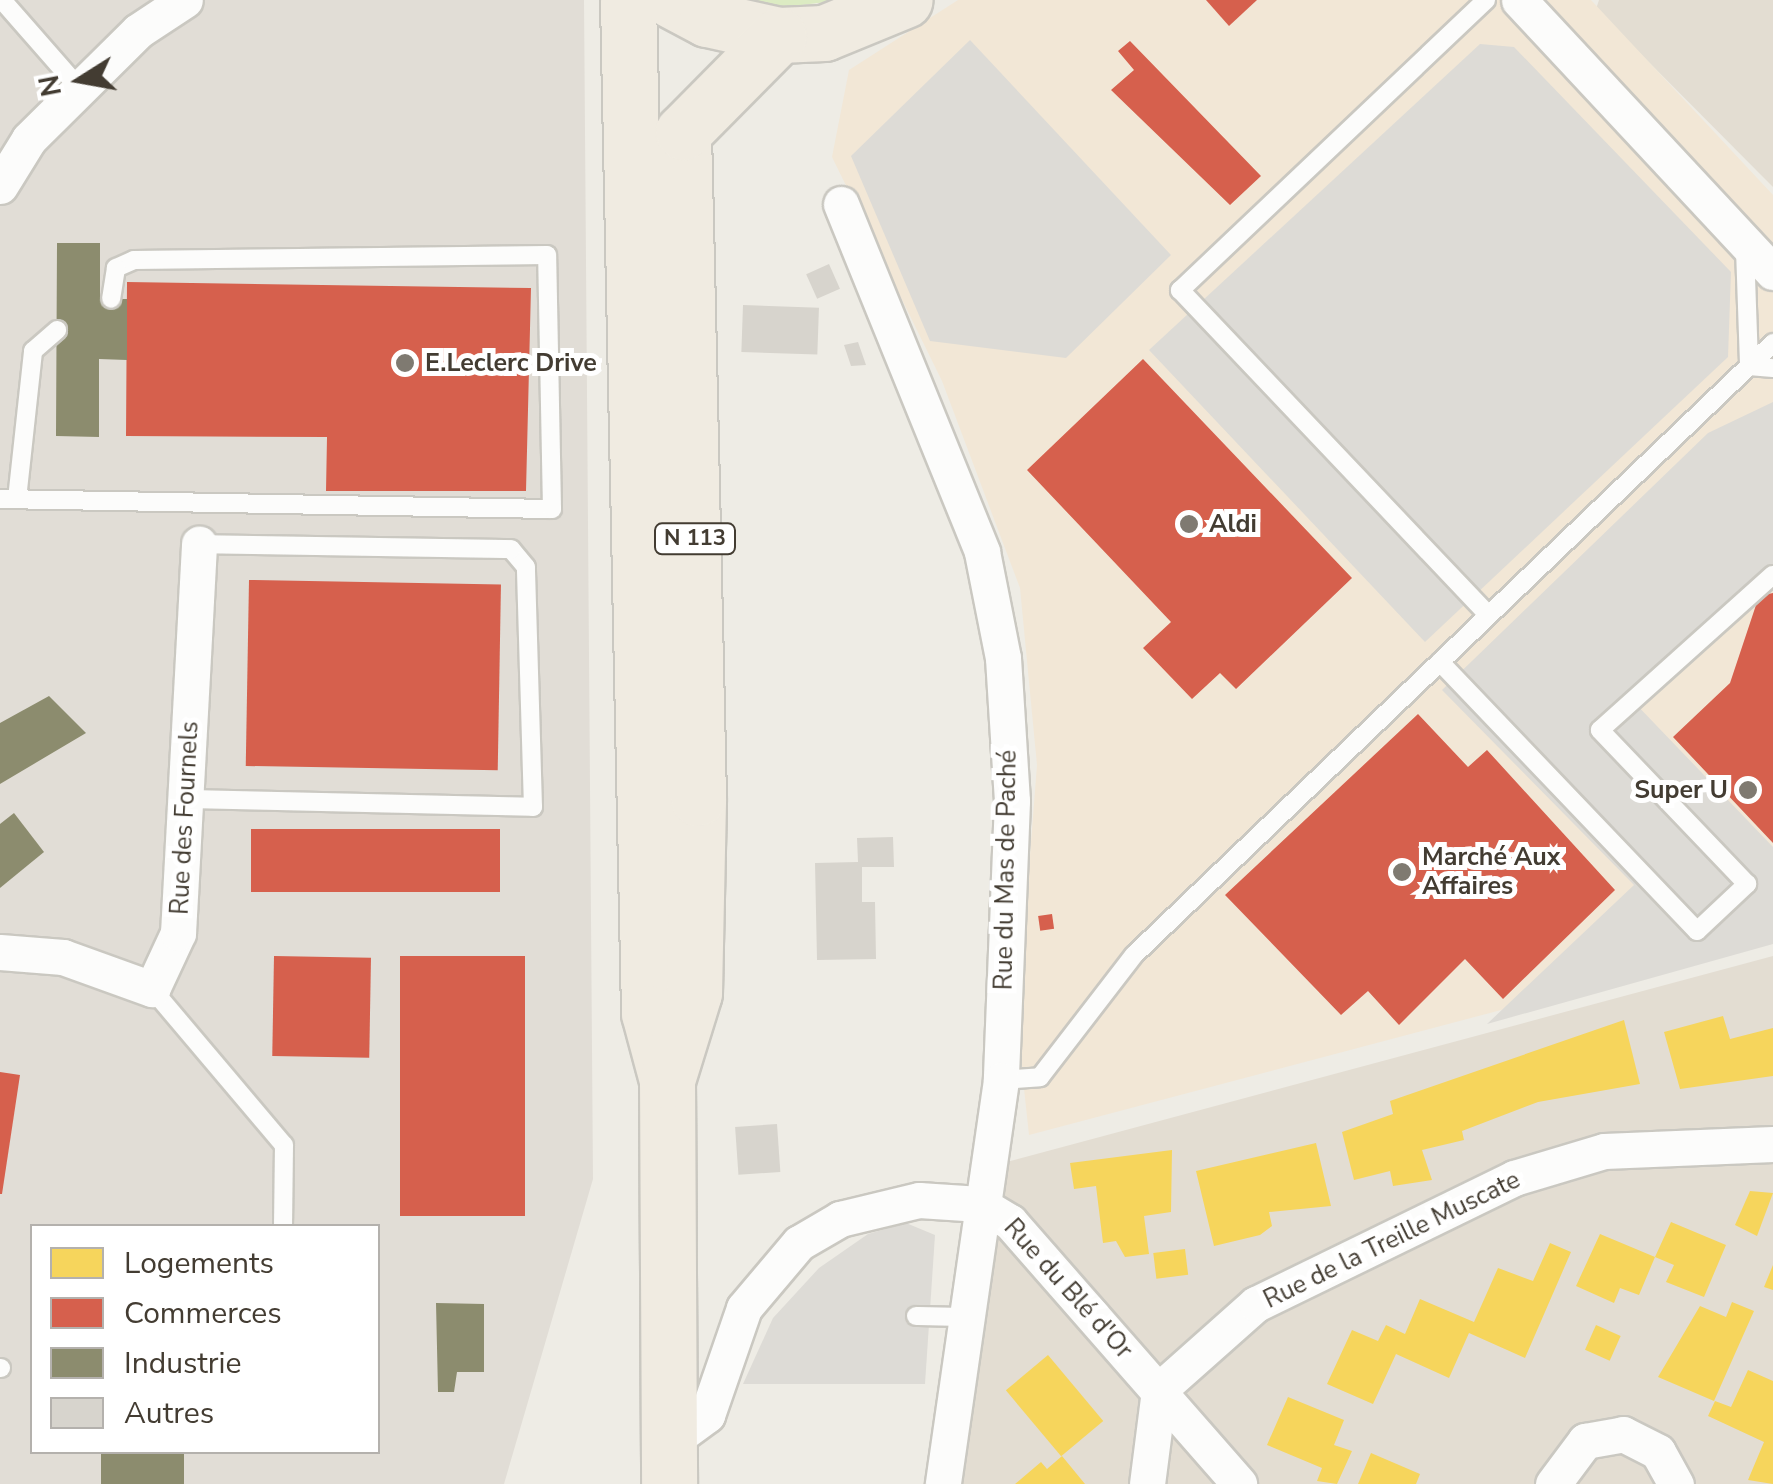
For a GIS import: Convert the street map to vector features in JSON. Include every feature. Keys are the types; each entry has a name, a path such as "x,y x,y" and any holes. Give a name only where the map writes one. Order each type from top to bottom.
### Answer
{"main road":[{"name":"N 113","path":"628,0 649,1013 667,1080 670,1463"},
{"path":"672,0 708,20 779,35 824,32 906,0"},
{"name":"N 113","path":"667,1080 694,993 698,798 683,132 779,35"}],"street":[{"path":"0,186 29,139 80,89 184,0"},
{"path":"1520,0 1773,272"},
{"name":"Rue du Mas de Paché","path":"841,204 982,552 1004,658 1012,801 1001,1080 980,1204 943,1484"},
{"name":"Rue des Fournels","path":"152,989 178,933 200,544"},
{"path":"0,952 63,957 152,989"},
{"name":"Rue de la Treille Muscate","path":"1159,1390 1256,1304 1514,1178 1604,1151 1773,1144"},
{"name":"Rue du Blé d'Or","path":"670,1463 708,1415 744,1308 798,1243 840,1219 919,1200 980,1204 1010,1222 1239,1484"},
{"path":"1148,1484 1159,1390"},
{"path":"1552,1484 1585,1441 1623,1434 1658,1452 1676,1484"}],"lane":[{"path":"2,0 80,89"},
{"path":"1486,0 1180,290 1488,615"},
{"path":"1742,239 1749,366"},
{"path":"57,330 33,351 8,499 552,509 547,255 134,260 116,268 110,298"},
{"path":"1001,1080 1040,1077 1134,956 1773,343"},
{"path":"1749,366 1773,368"},
{"path":"187,798 533,807 526,567 511,549 200,544"},
{"path":"1440,662 1697,931 1747,884 1600,730 1773,575"},
{"path":"152,989 284,1145 282,1224"},
{"path":"916,1316 964,1317"}],"shaded area":[{"path":"0,0 584,0 593,1179 504,1484 0,1484"},
{"path":"958,0 1591,0 1773,195 1773,938 1029,1135 1017,1023 1037,765 1020,588 942,381 832,157 849,70"},
{"path":"1599,0 1773,0 1773,187 1596,9"},
{"path":"970,40 1171,255 1066,358 930,341 851,156"},
{"path":"1480,44 1514,47 1731,272 1728,357 1425,642 1149,350"},
{"path":"1773,402 1773,566 1632,700 1773,847 1773,944 1487,1024 1634,885 1442,690 1708,433"},
{"path":"1773,956 1773,1484 955,1484 999,1164"},
{"path":"906,1223 935,1235 925,1384 743,1384 773,1318 819,1268 868,1234"}],"green space":[{"path":"730,0 843,0 760,10"}],"building: Logements":[{"path":"1723,1016 1730,1039 1773,1028 1773,1076 1680,1089 1664,1032"},
{"path":"1624,1020 1640,1084 1538,1102 1462,1131 1464,1140 1422,1150 1432,1180 1393,1186 1390,1171 1354,1180 1342,1132 1393,1114 1390,1101"},
{"path":"1316,1143 1331,1206 1269,1212 1272,1226 1260,1235 1214,1246 1196,1171"},
{"path":"1172,1150 1171,1212 1144,1216 1149,1254 1125,1257 1116,1241 1103,1243 1096,1186 1074,1189 1070,1163"},
{"path":"1750,1191 1773,1193 1757,1236 1735,1225"},
{"path":"1671,1222 1726,1245 1704,1297 1666,1282 1674,1265 1655,1257"},
{"path":"1600,1234 1655,1257 1639,1295 1620,1288 1614,1303 1576,1286"},
{"path":"1550,1243 1571,1252 1525,1358 1469,1333 1449,1378 1396,1354 1373,1404 1327,1384 1352,1330 1378,1341 1386,1325 1405,1334 1420,1299 1474,1322 1498,1268 1533,1281"},
{"path":"1185,1249 1188,1275 1156,1279 1153,1253"},
{"path":"1773,1265 1773,1290 1764,1287"},
{"path":"1732,1302 1754,1311 1714,1401 1658,1377 1700,1306 1726,1317"},
{"path":"1596,1325 1621,1336 1610,1361 1585,1350"},
{"path":"1048,1355 1103,1421 1061,1456 1006,1390"},
{"path":"1748,1370 1773,1381 1773,1484 1748,1480 1764,1442 1708,1416 1715,1401 1731,1407"},
{"path":"1288,1397 1344,1420 1334,1445 1352,1451 1337,1484 1317,1481 1322,1468 1267,1445"},
{"path":"1371,1453 1420,1474 1416,1484 1358,1484"},
{"path":"1062,1456 1085,1484 1015,1484 1041,1462 1047,1469"}],"building: Commerces":[{"path":"1206,0 1257,0 1229,26"},
{"path":"1130,41 1261,176 1230,205 1111,90 1134,70 1118,51"},
{"name":"E.Leclerc Drive","path":"127,282 531,288 526,491 326,491 327,437 126,436"},
{"name":"Aldi","path":"1143,359 1352,578 1236,689 1220,673 1192,699 1143,648 1171,622 1027,470"},
{"path":"249,580 501,584 498,770 246,766"},
{"name":"Super U","path":"1773,593 1773,843 1673,737 1730,683 1759,596"},
{"name":"Marché Aux Affaires","path":"1418,714 1468,767 1487,750 1615,890 1503,999 1465,959 1399,1025 1368,991 1341,1015 1225,895"},
{"path":"251,829 500,829 500,892 251,892"},
{"path":"1052,914 1054,929 1040,931 1038,916"},
{"path":"274,956 371,958 369,1058 272,1056"},
{"path":"400,956 525,956 525,1216 400,1216"},
{"path":"0,1072 20,1075 2,1194 0,1194"}],"building: Industrie":[{"path":"57,243 100,243 100,299 127,299 127,360 99,359 99,437 56,436"},
{"path":"49,696 86,733 0,784 0,723"},
{"path":"14,813 44,852 0,888 0,824"},
{"path":"436,1303 484,1304 484,1372 457,1372 454,1392 438,1392"},
{"path":"101,1454 184,1454 184,1484 101,1484"}],"building: Autres":[{"path":"829,264 840,289 817,299 806,274"},
{"path":"743,305 819,308 817,355 741,352"},
{"path":"858,342 866,365 851,366 844,345"},
{"path":"893,837 894,867 862,867 862,902 875,902 876,959 817,960 815,863 858,862 857,838"},
{"path":"777,1124 780,1172 738,1175 735,1127"}],"place":[{"name":"E.Leclerc Drive","path":"405,363"},
{"name":"Aldi","path":"1189,524"},
{"name":"Super U","path":"1748,790"},
{"name":"Marché Aux Affaires","path":"1402,872"}]}
